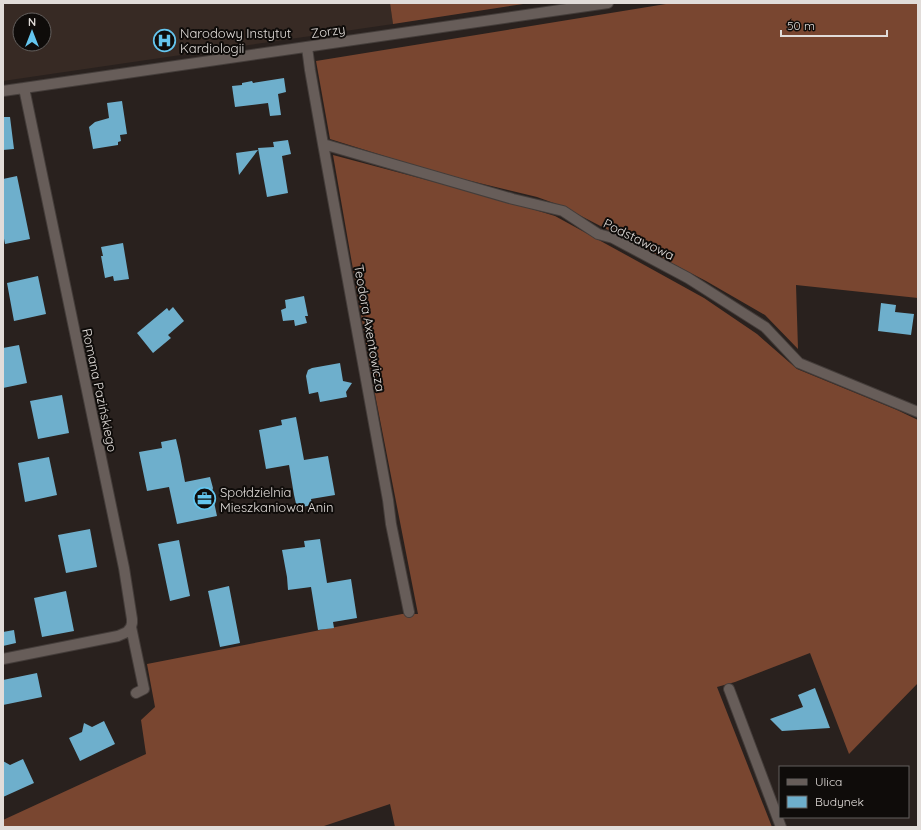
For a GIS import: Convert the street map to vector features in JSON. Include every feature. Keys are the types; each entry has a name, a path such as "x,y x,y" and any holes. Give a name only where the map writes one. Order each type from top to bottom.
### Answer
{"street":[{"name":"Zorzy","path":"3,92 608,3"},
{"name":"Teodora Axentowicza","path":"307,47 323,144 388,500 391,524 409,612"},
{"name":"Romana Pazińskiego","path":"24,88 121,554 132,618 131,627 144,689 136,693"},
{"name":"Podstawowa","path":"323,144 513,199 563,211 598,234 613,238 688,278 764,327 799,363 918,412"},
{"path":"3,659 118,636 127,632 131,627"},
{"path":"729,689 781,827"}],"shaded area":[{"name":"Narodowy Instytut Kardiologii","path":"3,3 390,3 393,24 3,81"},
{"path":"390,3 530,3 393,24"},
{"path":"672,3 918,3 918,298 796,285 798,349 765,315 706,281 562,206 537,197 442,174 330,139 316,61"},
{"path":"333,155 502,200 555,216 704,298 757,334 797,369 918,420 918,683 849,754 810,653 735,682 717,687 772,827 395,827 390,804 321,827 3,827 3,820 146,754 141,720 155,707 147,664 402,614 418,614 374,389"}],"building":[{"path":"284,78 286,92 278,94 281,115 270,116 268,103 235,107 232,86 242,85 242,83 252,81 253,83"},
{"path":"122,101 127,134 120,135 121,141 118,142 118,145 93,149 89,127 95,122 109,118 107,103"},
{"path":"3,117 10,117 14,149 3,150"},
{"path":"288,140 291,154 282,156 288,193 267,197 258,148 274,147 273,142"},
{"path":"258,150 239,175 236,153"},
{"path":"17,176 30,239 5,244 3,233 3,179"},
{"path":"123,243 129,279 114,281 113,276 105,278 101,247"},
{"path":"38,276 46,314 14,321 7,283"},
{"path":"304,296 308,316 305,316 307,323 295,326 294,320 283,321 281,310 286,308 285,300"},
{"path":"881,303 896,305 895,312 914,314 911,335 878,331"},
{"path":"173,307 184,321 168,335 171,338 153,353 137,333 167,308 169,311"},
{"path":"19,345 27,383 3,388 3,348"},
{"path":"340,363 343,381 352,383 346,392 347,397 320,402 318,392 309,394 306,376 308,370"},
{"path":"62,395 69,433 38,439 30,401"},
{"path":"296,417 304,460 328,456 335,495 311,499 312,505 297,508 289,465 266,469 259,430 282,425 281,420"},
{"path":"176,439 185,482 210,477 213,488 209,502 214,502 217,516 177,524 169,487 147,491 139,452 162,448 161,442"},
{"path":"49,457 57,495 25,502 18,463"},
{"path":"90,529 97,567 66,573 58,535"},
{"path":"320,539 327,583 351,579 357,618 333,622 334,628 318,630 311,587 288,590 282,550 305,547 304,541"},
{"path":"179,540 190,596 170,601 158,544"},
{"path":"229,586 240,643 220,647 208,591"},
{"path":"66,591 74,631 42,637 34,598"},
{"path":"14,630 16,643 3,646 3,632"},
{"path":"37,673 42,697 3,705 3,680"},
{"path":"815,688 830,728 782,731 770,719 803,707 798,695"},
{"path":"104,721 115,744 80,761 69,738 82,732 84,723 92,727"},
{"path":"23,759 34,783 3,797 3,761 10,765"}],"place":[{"name":"Narodowy Instytut Kardiologii","path":"164,40"},
{"name":"Społdzielnia Mieszkaniowa Anin","path":"205,499"}]}
